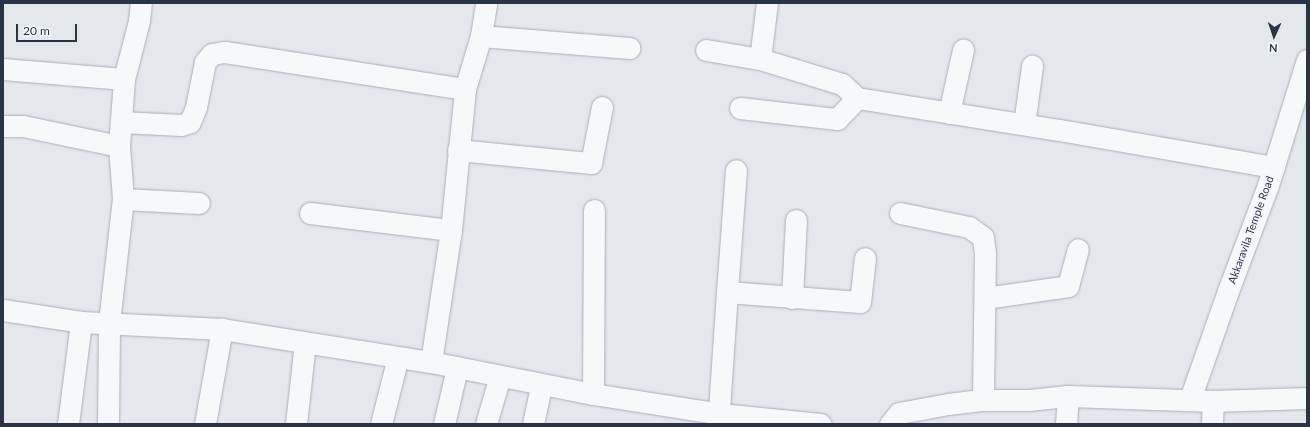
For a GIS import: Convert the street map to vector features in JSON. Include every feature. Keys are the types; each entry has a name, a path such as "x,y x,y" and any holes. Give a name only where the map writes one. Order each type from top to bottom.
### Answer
{"street":[{"path":"108,424 109,323 123,199 119,146 124,79 141,3"},
{"path":"431,362 452,230 458,150 465,89 481,36 486,3"},
{"path":"760,59 767,3"},
{"path":"481,36 630,48"},
{"path":"706,50 760,59 842,84 857,98 1024,124 1274,167"},
{"path":"949,112 962,50"},
{"path":"121,122 181,125 190,122 196,107 205,62 212,54 225,52 465,89"},
{"name":"Akkaravila Temple Road","path":"1190,399 1274,167 1307,60"},
{"path":"1024,124 1032,66"},
{"path":"3,69 124,79"},
{"path":"740,108 837,119 857,98"},
{"path":"458,150 591,163 602,106"},
{"path":"3,126 23,126 119,146"},
{"path":"719,419 736,170"},
{"path":"123,199 199,203"},
{"path":"593,394 594,210"},
{"path":"310,213 452,230"},
{"path":"900,213 969,227 983,237 986,253 983,400"},
{"path":"792,298 796,220"},
{"path":"985,298 1068,286 1078,249"},
{"path":"727,292 860,302 865,258"},
{"path":"3,310 81,322 222,329 431,362 541,385 719,419 799,420 821,424"},
{"path":"68,424 81,322"},
{"path":"205,424 222,329"},
{"path":"296,424 304,342"},
{"path":"381,424 398,357"},
{"path":"444,424 457,368"},
{"path":"486,424 500,376"},
{"path":"533,424 541,385"},
{"path":"1066,424 1068,396"},
{"path":"890,424 899,413 941,405 983,400 1030,400 1068,396 1190,399 1213,401 1307,398"},
{"path":"1212,424 1213,401"}]}
